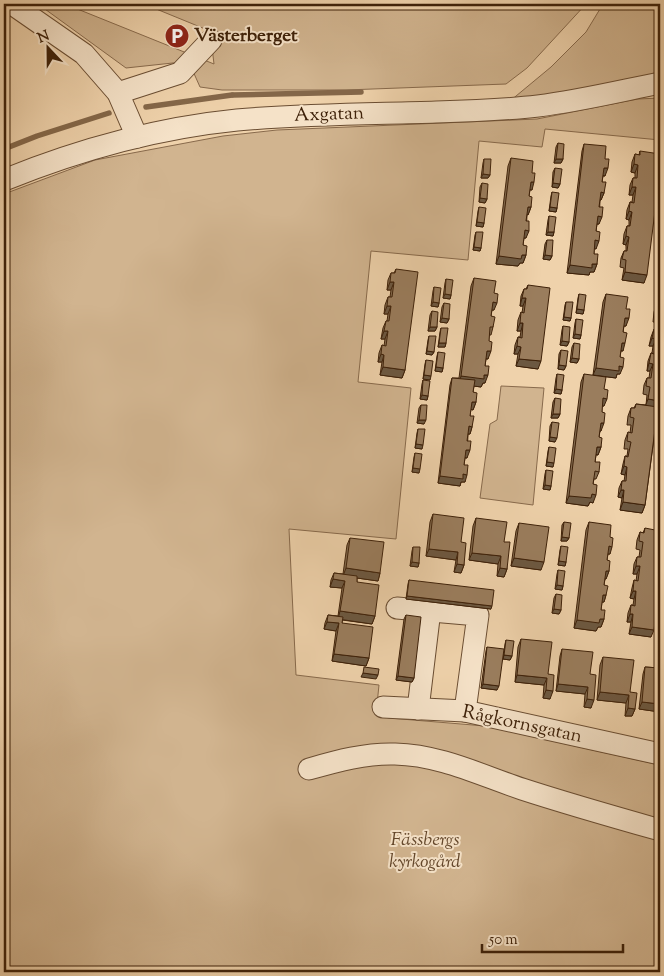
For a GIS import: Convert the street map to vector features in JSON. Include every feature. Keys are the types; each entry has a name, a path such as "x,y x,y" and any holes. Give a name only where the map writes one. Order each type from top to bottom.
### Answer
{"street":[{"path":"12,4 84,54 118,93 138,136"},
{"path":"118,93 180,73 211,40"},
{"name":"Axgatan","path":"4,180 94,148 138,136 196,125 310,115 479,110 538,106 600,96 660,83"},
{"path":"397,608 478,615 465,711"},
{"path":"418,709 430,610"},
{"name":"Rågkornsgatan","path":"383,707 465,711 660,754"},
{"path":"309,769 373,755 420,756 453,763 520,788 660,830"}],"green space":[{"path":"38,4 65,4 214,64 210,31 144,4 586,4 527,68 506,84 346,90 222,90 200,87 192,69 182,62 126,68"},
{"path":"603,4 660,4 660,73 604,90 510,101 551,67 586,32"},
{"name":"Fässbergs kyrkogård","path":"660,98 660,140 545,129 542,147 479,141 468,260 371,251 358,382 411,388 396,539 289,529 296,675 379,685 376,714 389,718 485,726 660,765 660,972 4,972 4,504 7,497 4,486 4,194 95,160 223,136 277,130 537,119 638,99"},
{"path":"501,386 544,388 533,505 480,498 490,424 497,420"}],"building":[{"path":"558,143 564,144 563,159 556,159"},
{"path":"584,144 606,146 605,159 609,159 608,168 604,168 602,182 606,182 604,193 601,192 599,207 603,207 602,217 598,216 596,231 600,232 599,241 595,240 594,254 598,254 597,264 592,264 592,268 570,265"},
{"path":"640,151 660,154 660,171 647,275 625,272 626,260 622,259 624,251 627,251 629,237 626,236 627,226 630,226 632,212 629,211 630,202 634,203 636,187 632,187 633,178 637,178 638,165 634,164 635,154 640,155"},
{"path":"511,158 533,161 532,173 535,173 534,182 531,182 529,196 532,197 531,207 528,207 526,221 529,221 529,231 525,230 523,245 527,246 526,255 522,255 521,259 499,256"},
{"path":"484,159 491,159 490,175 483,174"},
{"path":"555,168 562,169 560,184 553,183"},
{"path":"482,183 488,184 487,199 480,198"},
{"path":"552,192 559,193 557,208 550,207"},
{"path":"479,207 486,208 484,223 477,222"},
{"path":"549,216 556,217 554,232 548,232"},
{"path":"476,232 483,232 481,248 474,247"},
{"path":"547,240 553,240 552,256 545,255"},
{"path":"396,269 418,272 405,370 383,367 384,355 381,354 382,345 386,346 388,331 384,331 386,321 389,321 391,306 387,306 388,297 392,297 394,282 390,282 391,273 395,273"},
{"path":"474,278 496,281 494,293 498,294 497,303 493,302 491,316 495,317 493,327 490,327 489,341 492,342 491,351 487,351 485,366 489,366 488,375 484,375 484,379 461,376"},
{"path":"446,279 453,280 451,295 445,294"},
{"path":"528,285 550,288 541,361 519,359 521,347 517,346 518,337 522,338 523,323 520,323 521,312 524,313 526,298 522,298 524,289 527,289"},
{"path":"434,287 441,288 439,303 433,302"},
{"path":"579,294 586,295 584,310 577,309"},
{"path":"606,294 628,297 626,309 630,309 629,318 625,318 623,332 627,333 625,343 622,343 620,357 624,358 623,367 619,366 619,371 596,368"},
{"path":"566,302 573,302 571,318 564,317"},
{"path":"444,303 450,304 449,319 442,318"},
{"path":"656,305 660,305 660,401 648,399 650,387 646,386 647,378 651,378 653,364 649,363 651,353 654,354 656,339 652,338 654,329 658,330 659,315 655,314"},
{"path":"432,311 438,312 437,327 430,327"},
{"path":"576,319 583,320 581,335 575,334"},
{"path":"563,326 570,327 569,342 562,341"},
{"path":"441,328 448,328 446,343 439,343"},
{"path":"429,336 436,336 434,352 427,351"},
{"path":"574,343 580,344 579,359 572,358"},
{"path":"561,350 568,351 566,366 559,365"},
{"path":"438,352 445,353 443,368 436,367"},
{"path":"426,360 433,361 431,376 424,375"},
{"path":"557,374 564,375 562,390 556,389"},
{"path":"584,374 606,377 604,389 608,390 607,399 603,398 602,412 605,413 599,437 602,438 601,447 597,447 595,462 600,462 599,472 595,471 593,484 597,485 596,495 592,494 591,498 569,496"},
{"path":"452,378 475,380 473,392 477,393 476,402 472,402 470,416 474,416 472,427 469,426 467,441 471,441 470,450 466,450 464,465 468,465 467,475 463,474 463,479 440,476"},
{"path":"423,380 430,381 428,396 422,395"},
{"path":"555,398 561,399 560,414 553,414"},
{"path":"636,404 658,407 645,505 623,502 624,490 621,490 622,481 626,481 627,467 624,466 625,456 628,457 631,442 627,441 628,432 632,433 634,418 630,417 631,408 635,408"},
{"path":"421,405 427,405 426,420 419,420"},
{"path":"552,422 559,423 557,438 550,437"},
{"path":"418,429 425,429 423,445 416,444"},
{"path":"549,447 556,448 554,463 547,462"},
{"path":"415,453 422,454 420,469 413,468"},
{"path":"546,470 553,471 551,486 545,485"},
{"path":"433,514 464,518 461,542 466,543 464,565 457,564 458,552 429,549"},
{"path":"476,518 507,522 504,542 510,542 507,569 500,568 501,556 472,553"},
{"path":"564,522 571,523 569,538 562,537"},
{"path":"589,522 611,525 610,537 613,538 612,547 609,546 607,560 610,561 609,571 606,571 604,585 608,586 606,595 603,595 601,610 605,610 604,619 600,619 599,623 577,620"},
{"path":"519,523 549,527 544,562 514,558"},
{"path":"645,528 660,531 660,582 654,630 632,627 633,614 630,614 631,605 635,606 636,591 633,591 634,580 638,581 640,566 636,566 637,557 641,557 643,542 639,541 640,532 644,533"},
{"path":"350,538 384,542 380,573 346,568"},
{"path":"561,546 568,547 566,562 559,561"},
{"path":"413,547 420,547 419,563 412,562"},
{"path":"558,570 565,571 563,586 557,585"},
{"path":"334,573 357,576 357,582 379,585 375,616 340,611 345,581 333,579"},
{"path":"409,580 494,590 492,606 407,596"},
{"path":"556,594 562,595 561,610 554,609"},
{"path":"328,615 343,617 342,623 373,627 369,658 334,654 339,623 327,622"},
{"path":"406,615 421,617 414,678 398,676"},
{"path":"521,639 552,642 548,674 554,675 553,691 546,690 547,678 517,675"},
{"path":"506,640 514,641 512,656 504,655"},
{"path":"487,647 504,649 499,686 483,684"},
{"path":"562,649 593,652 590,674 596,675 594,700 587,699 588,687 558,684"},
{"path":"603,657 634,660 630,692 637,693 635,709 628,708 629,695 600,692"},
{"path":"364,667 379,669 378,675 363,673"},
{"path":"645,667 660,668 660,704 642,702"}],"waterway":[{"path":"233,95 361,92"},
{"path":"146,107 232,95"},
{"path":"4,149 37,136 109,113"}],"place":[{"name":"Västerberget","path":"177,36"}]}
